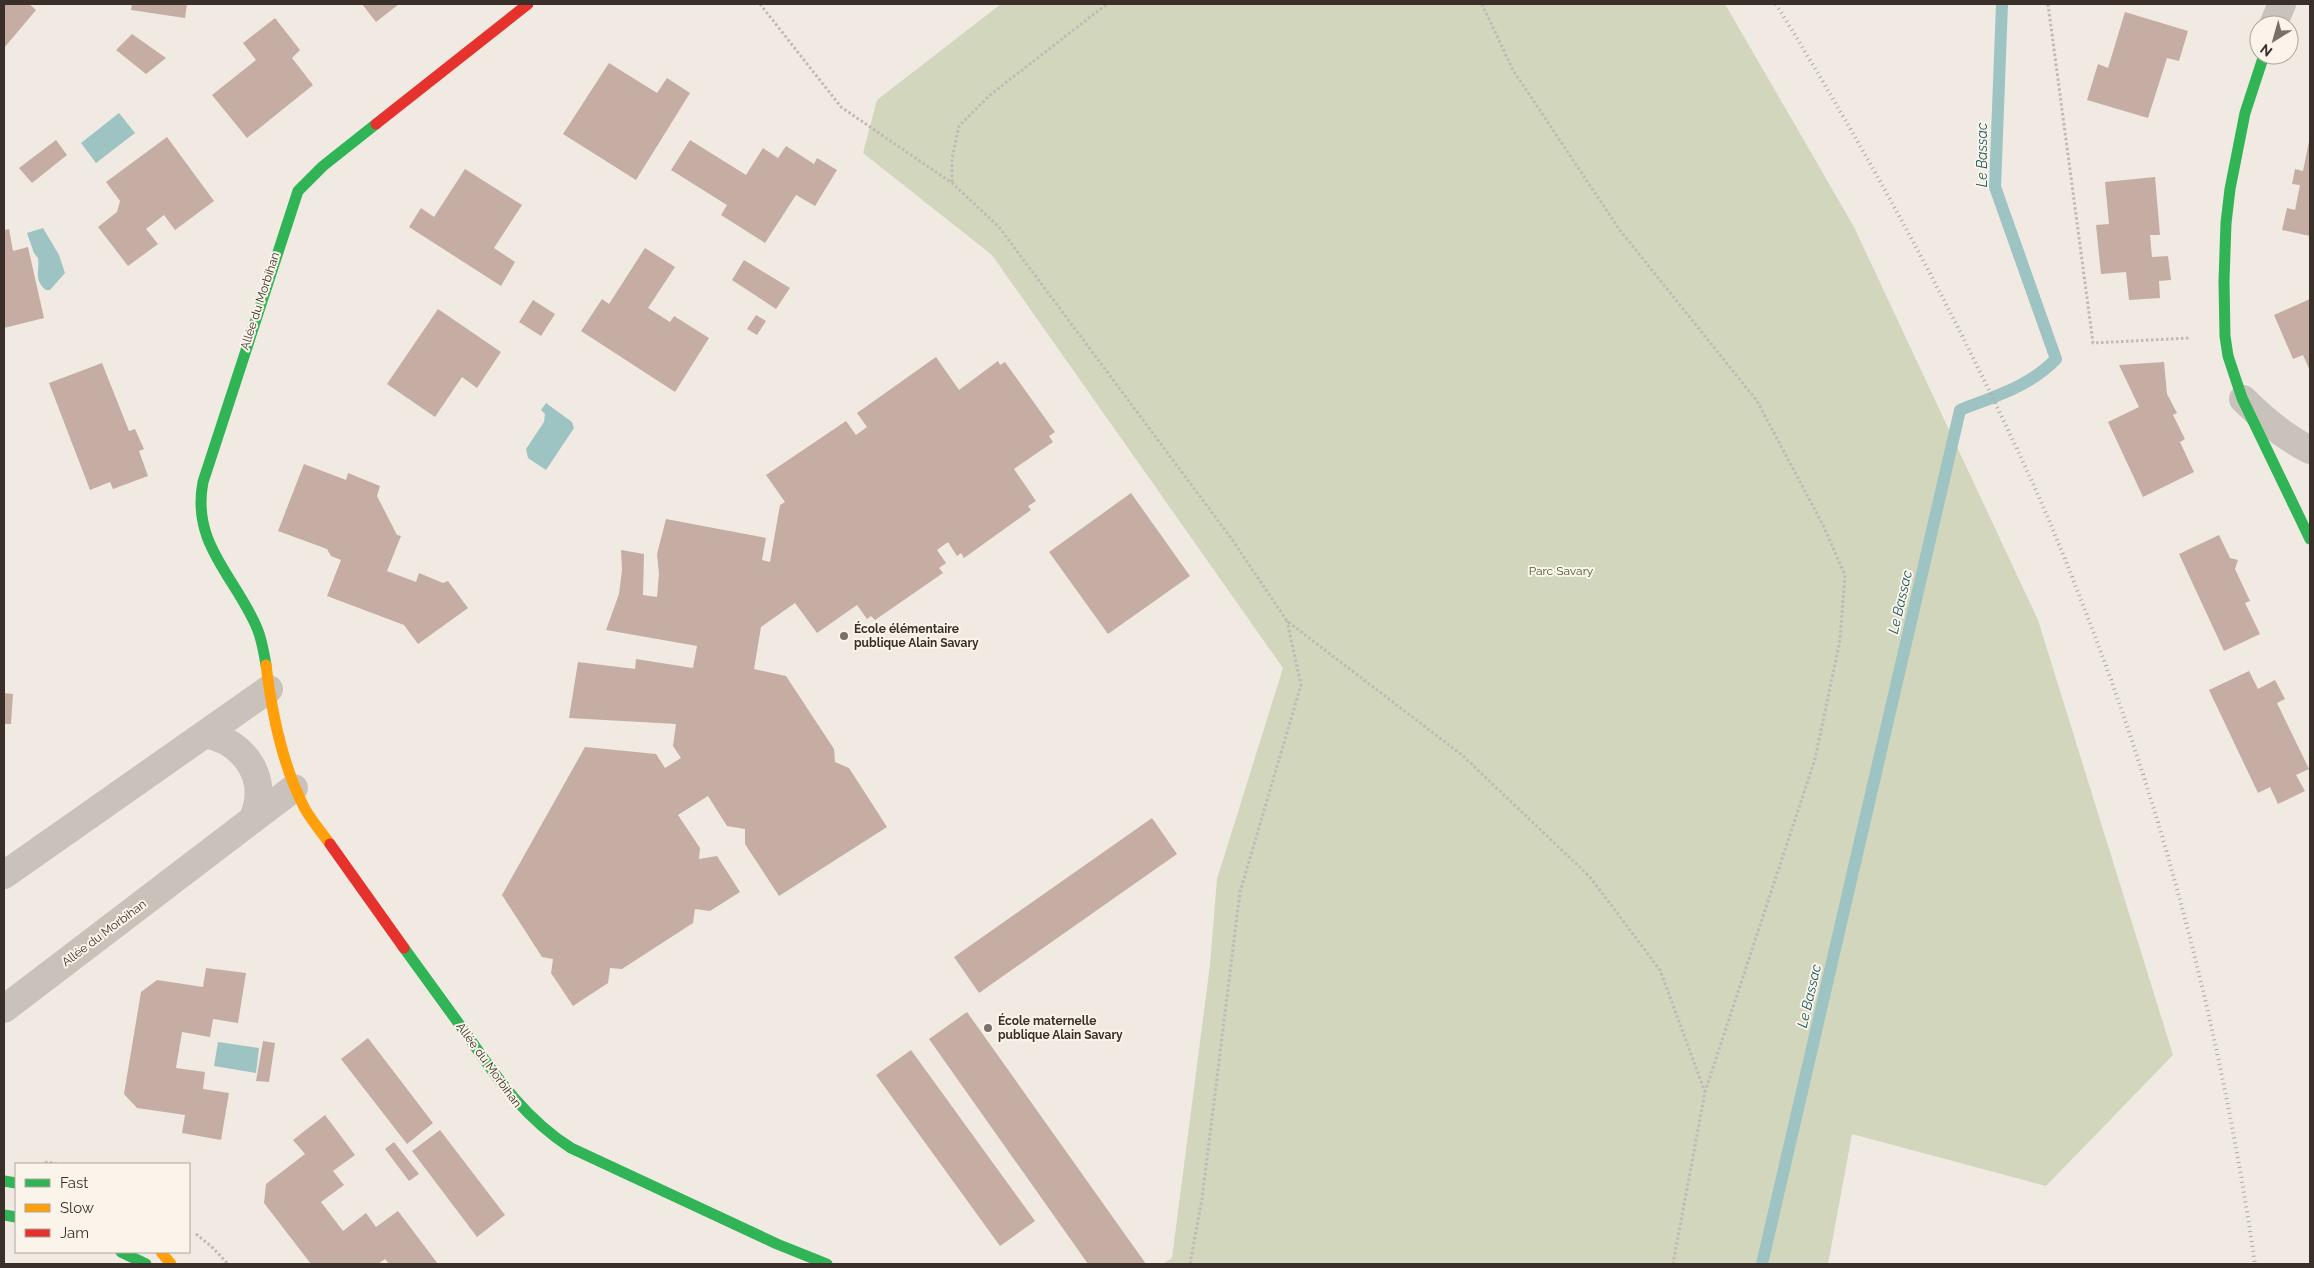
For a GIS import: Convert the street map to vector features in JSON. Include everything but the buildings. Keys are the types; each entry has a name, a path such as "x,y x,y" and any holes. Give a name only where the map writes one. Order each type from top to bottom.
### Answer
{"street":[{"name":"Allée du Morbihan","path":"528,4 323,166 305,183 294,200 214,440 199,498 202,524 207,540 257,628 263,645 269,688 294,788 306,811 507,1091 547,1133 571,1148 777,1244 827,1264"},
{"path":"2261,65 2246,114 2230,189 2226,224 2224,281 2225,336 2228,356 2242,398 2310,539"},
{"path":"2242,398 2262,418 2297,444 2310,450"},
{"path":"4,875 269,688"},
{"path":"205,734 221,738 232,746 242,754 255,771 260,792 259,802 252,820"},
{"name":"Allée du Morbihan","path":"4,1009 294,788"},
{"path":"123,1253 146,1264"},
{"path":"162,1253 171,1264"}],"path":[{"path":"760,4 841,107 952,183 999,227 1231,538 1287,621 1462,754 1590,878 1660,970 1705,1092"},
{"path":"952,183 952,158 959,126 990,95 1107,4"},
{"path":"1482,4 1513,70 1619,229 1757,401 1823,525 1845,575 1840,640 1815,759 1705,1092 1673,1264"},
{"path":"2048,4 2093,343 2225,336"},
{"path":"1190,1264 1202,1199 1240,892 1301,685 1287,621"},
{"path":"190,1230 212,1247 228,1264"}],"green space":[{"name":"Parc Savary","path":"1001,4 1725,4 1854,227 2038,620 2173,1055 2046,1186 1852,1134 1828,1264 1163,1264 1172,1258 1210,965 1217,879 1283,668 992,255 863,153 877,100"}],"water":[{"path":"119,113 135,133 96,163 81,143"},
{"path":"43,228 59,255 65,273 50,290 46,290 38,279 38,258 34,253 27,233"},
{"path":"546,403 572,422 574,428 546,470 528,458 526,449 544,422 545,414 541,410"},
{"path":"218,1042 259,1048 256,1073 214,1066"}],"waterway":[{"name":"Le Bassac","path":"1762,1264 1960,410 2023,384 2046,369 2056,359 1995,187 2002,4"}],"railway":[{"path":"1776,4 1877,176 1940,293 2000,413 2036,491 2088,618 2117,696 2143,776 2190,936 2227,1099 2255,1264"}],"traffic: fast":[{"path":"2261,65 2245,113 2230,189 2226,223 2224,281 2225,336 2228,356 2242,398 2310,539"},
{"path":"266,665 262,642 257,628 209,542 203,524 201,504 203,482 298,191 323,166 376,124"},
{"path":"404,948 503,1085 527,1112 555,1137 571,1148 777,1244 827,1264"},
{"path":"4,1181 15,1183"},
{"path":"4,1215 15,1217"},
{"path":"123,1253 146,1264"}],"traffic: slow":[{"path":"266,665 279,739 290,775 305,809 330,844"},
{"path":"162,1253 171,1264"}],"traffic: jam":[{"path":"376,124 528,4"},
{"path":"330,844 404,948"}],"place":[{"name":"École élémentaire publique Alain Savary","path":"844,636"},
{"name":"École maternelle publique Alain Savary","path":"988,1028"}]}
